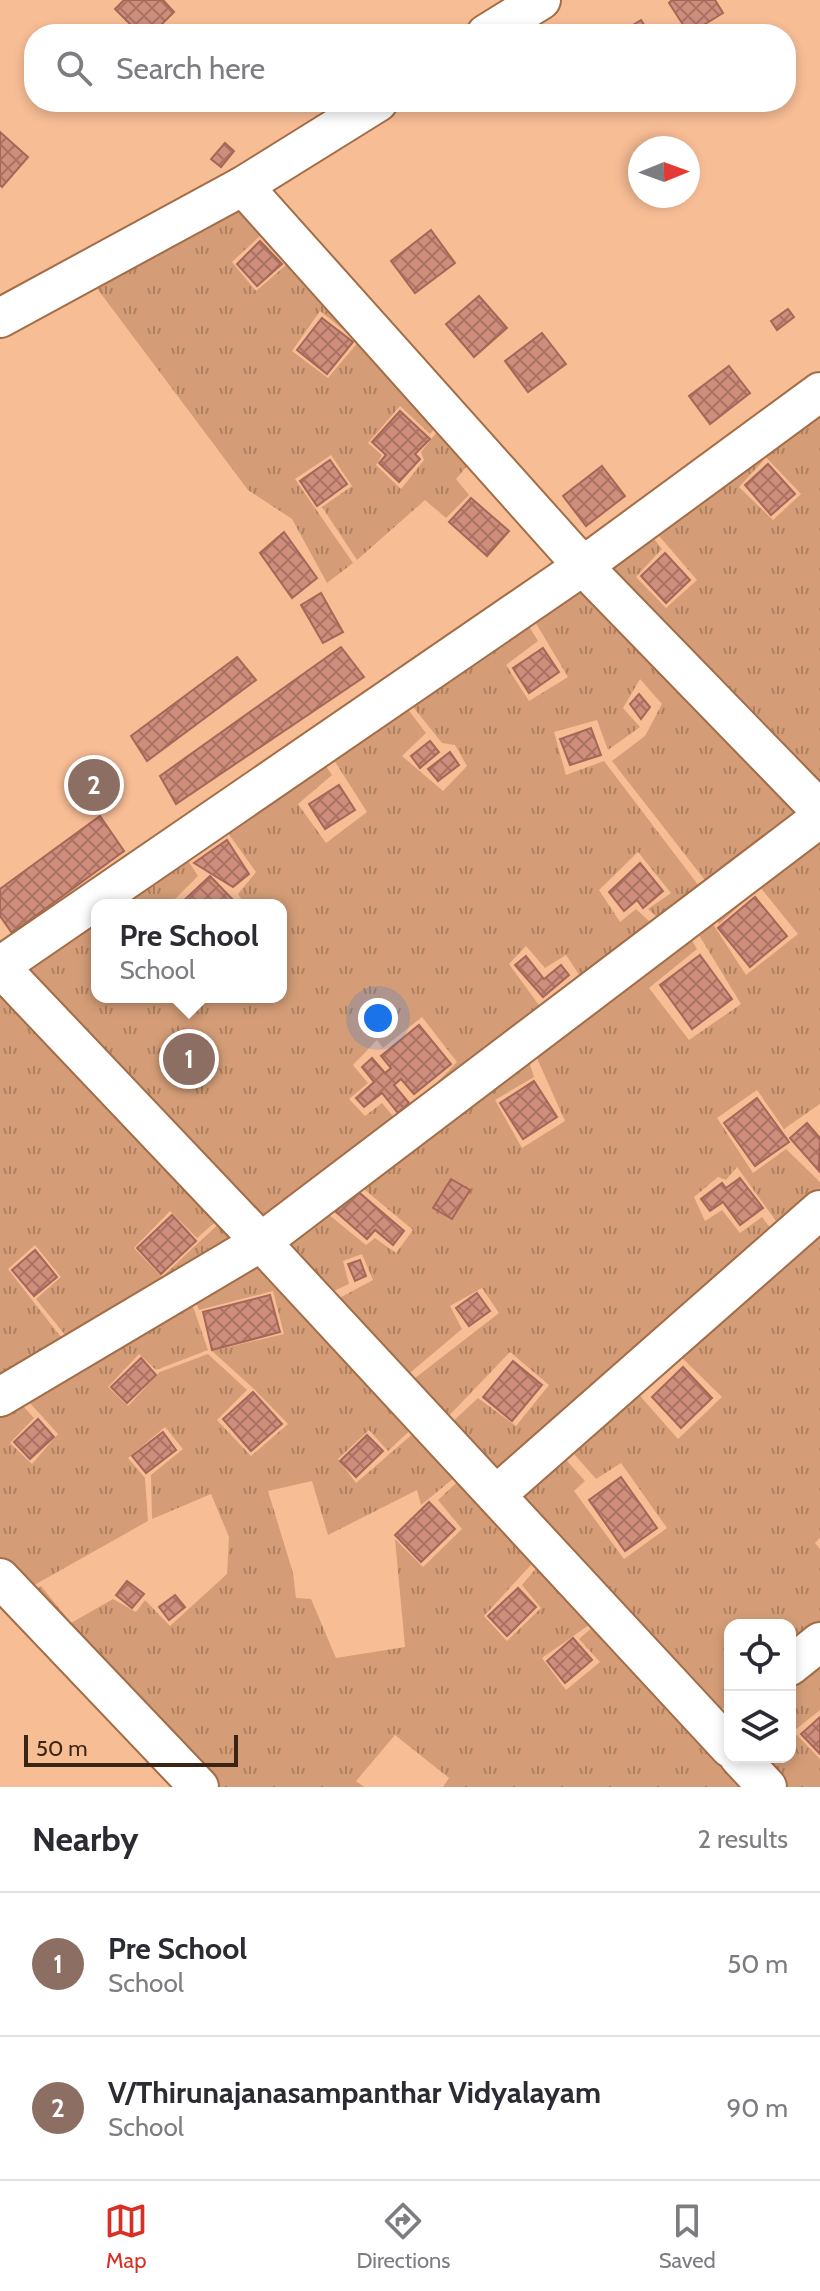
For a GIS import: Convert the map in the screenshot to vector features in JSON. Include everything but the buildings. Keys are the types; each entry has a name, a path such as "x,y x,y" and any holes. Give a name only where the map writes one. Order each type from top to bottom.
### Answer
{"street":[{"path":"502,24 541,0"},
{"path":"0,318 243,186 362,112"},
{"path":"243,186 583,566 820,810"},
{"path":"99,899 583,566 820,392"},
{"path":"0,1397 261,1242 820,818"},
{"path":"91,904 0,967 496,1495 724,1730"},
{"path":"496,1495 820,1210"},
{"path":"0,1578 199,1787"},
{"path":"796,1661 820,1642"},
{"path":"745,1763 767,1787"}],"green space":[{"path":"244,189 297,248 283,261 260,236 232,262 256,291 300,253 367,324 354,338 320,311 292,351 328,378 370,328 446,415 430,434 400,406 368,443 382,455 376,465 401,489 424,460 421,452 447,419 479,452 456,479 469,495 446,518 425,500 357,560 322,507 352,486 331,455 295,479 353,563 327,583 292,519 248,490 87,275"},
{"path":"820,398 820,805 591,567 644,526 662,549 636,577 666,608 697,580 648,523 751,448 763,461 739,487 773,520 801,494 754,445"},
{"path":"585,573 812,815 711,888 612,761 645,736 662,704 640,679 623,708 640,727 608,750 597,720 554,732 566,775 604,761 705,894 666,925 648,909 671,893 638,852 599,890 620,922 636,909 661,932 588,988 566,955 545,968 526,946 509,964 541,1008 402,1119 457,1062 422,1017 383,1048 377,1040 353,1065 368,1083 349,1099 365,1116 382,1103 402,1127 261,1232 9,966 91,911 91,1003 287,1003 287,899 241,899 238,894 256,872 220,822 320,757 332,775 298,804 326,843 367,812 327,749 400,699 426,733 402,756 443,791 467,766 455,745 442,743 406,698 525,620 538,641 506,665 529,701 568,677 528,610"},
{"path":"215,828 221,839 187,859 198,876 175,899 110,899"},
{"path":"820,828 820,1104 784,1129 757,1090 717,1118 753,1173 786,1149 820,1182 820,1203 786,1235 737,1167 726,1180 718,1177 694,1197 705,1221 722,1210 740,1233 762,1217 779,1239 495,1486 446,1428 478,1398 516,1426 549,1385 510,1352 442,1423 410,1382 499,1313 482,1288 450,1306 462,1329 405,1377 332,1302 373,1280 362,1254 343,1261 349,1284 320,1297 271,1241 328,1214 366,1245 375,1238 396,1253 413,1230 352,1179 526,1052 534,1077 495,1100 522,1148 565,1121 532,1047 683,926 697,949 649,988 689,1040 741,1004 691,922 707,915 746,975 798,934 760,887 719,924 711,909"},
{"path":"0,975 227,1212 197,1238 170,1211 134,1248 162,1277 227,1216 256,1242 75,1347 36,1299 61,1277 35,1245 8,1269 71,1350 0,1392"},
{"path":"820,1219 820,1538 815,1543 820,1549 820,1633 796,1651 796,1619 724,1619 724,1708 717,1713 513,1497 560,1453 585,1481 574,1491 624,1559 667,1528 621,1463 596,1479 567,1446 633,1388 678,1439 722,1397 673,1349"},
{"path":"260,1248 419,1422 388,1451 369,1430 338,1459 356,1483 423,1425 465,1469 421,1505 417,1490 328,1535 312,1481 268,1491 293,1573 296,1598 311,1599 336,1658 405,1647 395,1539 423,1567 462,1529 438,1500 467,1473 540,1555 484,1616 507,1641 541,1608 522,1585 542,1561 599,1618 542,1658 566,1690 600,1662 579,1639 601,1620 724,1752 724,1763 735,1763 757,1787 443,1787 449,1778 395,1735 356,1781 364,1787 206,1787 24,1596 41,1586 71,1623 113,1599 136,1612 145,1600 170,1626 227,1574 229,1537 211,1494 152,1519 151,1475 183,1449 165,1427 128,1458 145,1478 148,1521 20,1593 0,1572 0,1404 14,1396 34,1418 10,1443 32,1464 58,1434 19,1391 187,1289 208,1350 156,1370 139,1354 108,1387 128,1406 160,1372 208,1354 247,1390 217,1420 251,1456 288,1424 212,1351 284,1334 273,1291 199,1310 190,1287"},
{"path":"820,1646 820,1710 796,1729 796,1691 796,1666"},
{"path":"796,1736 820,1759 820,1787 770,1787 754,1769 762,1763 796,1763"}],"place":[{"name":"V/Thirunajanasampanthar Vidyalayam","path":"94,785"},
{"name":"Pre School","path":"189,1059"}]}
